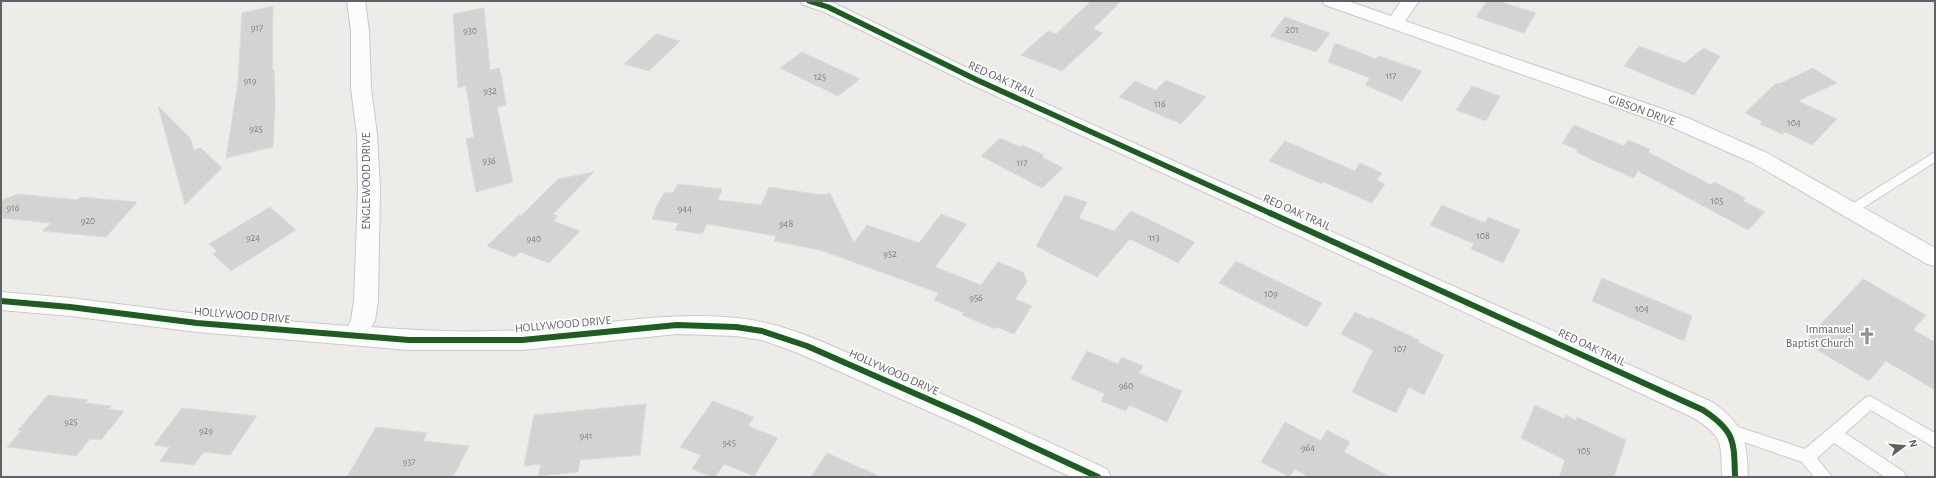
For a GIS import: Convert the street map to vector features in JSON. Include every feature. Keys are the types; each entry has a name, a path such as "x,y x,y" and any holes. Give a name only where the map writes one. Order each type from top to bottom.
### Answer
{"street":[{"name":"ENGLEWOOD DRIVE","path":"355,335 363,321 366,301 369,190 367,135 361,88 360,31 356,1"},
{"name":"RED OAK TRAIL","path":"809,1 828,7 978,80 1703,410 1729,430"},
{"name":"GIBSON DRIVE","path":"1331,1 1676,122 1760,158 1935,258"},
{"path":"1395,23 1410,1"},
{"name":"HOLLYWOOD DRIVE","path":"1,301 70,307 197,323 451,341 522,340 677,325 736,327 762,331 815,349 973,419 1098,477"},
{"path":"1729,430 1734,446 1735,477"}],"lane":[{"path":"1850,210 1935,156"},
{"path":"1807,457 1870,402 1935,441"},
{"path":"1729,430 1807,457 1824,477"},
{"path":"1833,434 1898,477"}],"building":[{"path":"1091,1 1121,1 1093,29 1103,33 1062,71 1021,55 1048,31 1056,34"},
{"path":"1487,1 1498,1 1536,13 1524,33 1476,17"},
{"path":"273,6 272,70 274,69 275,104 273,147 226,158 238,82 242,13"},
{"path":"484,8 490,70 499,68 501,74 506,105 497,107 513,182 476,192 466,139 474,137 466,86 458,88 453,14"},
{"path":"1285,17 1330,33 1316,52 1270,36"},
{"path":"656,34 680,41 649,71 624,64"},
{"path":"1335,43 1376,59 1379,56 1422,71 1402,101 1365,85 1370,78 1328,62"},
{"path":"1639,46 1685,63 1704,48 1720,56 1694,95 1624,66"},
{"path":"802,52 860,79 838,96 780,68"},
{"path":"1813,68 1837,83 1798,101 1837,119 1812,145 1785,132 1782,134 1760,124 1762,121 1745,113 1776,83 1779,84"},
{"path":"1166,80 1206,97 1181,124 1119,97 1135,81 1156,90"},
{"path":"1472,86 1500,96 1486,121 1456,110"},
{"path":"158,106 190,138 194,150 201,148 222,168 185,205"},
{"path":"1574,125 1624,146 1628,140 1650,149 1648,152 1711,185 1714,182 1745,198 1743,201 1765,212 1748,230 1638,171 1634,178 1592,160 1576,152 1578,150 1562,143"},
{"path":"1000,138 1020,147 1022,145 1044,155 1042,157 1063,168 1042,188 981,156"},
{"path":"1285,141 1355,171 1360,163 1382,173 1377,180 1385,184 1372,203 1324,182 1322,184 1269,161"},
{"path":"594,172 553,214 558,216 553,221 580,231 549,263 520,252 515,257 487,246 520,214 520,217 558,179"},
{"path":"678,184 722,189 718,200 761,205 769,187 822,195 830,193 854,243 867,225 919,243 941,214 967,224 935,267 981,285 998,262 1023,272 1027,282 1015,299 1032,306 1014,334 997,327 995,329 962,315 964,313 934,300 939,293 820,250 774,241 776,236 707,224 702,234 675,230 679,223 652,219 657,205 665,192 673,193"},
{"path":"17,194 78,200 80,197 137,202 106,237 42,231 51,223 1,218 1,201"},
{"path":"1065,195 1087,202 1079,218 1114,231 1131,211 1195,242 1178,263 1130,239 1097,277 1036,246"},
{"path":"1442,205 1485,223 1488,217 1520,230 1503,263 1471,249 1474,244 1430,225"},
{"path":"270,207 296,230 231,271 213,254 217,251 209,244"},
{"path":"1236,261 1322,303 1307,327 1219,283"},
{"path":"1602,278 1692,316 1684,341 1592,301"},
{"name":"Immanuel Baptist Church","path":"1863,279 1926,315 1913,330 1935,342 1935,390 1886,361 1869,381 1804,342"},
{"path":"1355,312 1369,319 1370,317 1419,340 1418,342 1444,355 1424,395 1409,387 1396,413 1352,392 1373,350 1341,334"},
{"path":"1087,351 1118,364 1122,357 1143,366 1139,373 1182,391 1167,422 1129,405 1126,411 1101,401 1105,394 1071,379"},
{"path":"48,395 88,400 85,403 112,406 108,409 124,411 101,440 90,439 76,456 7,447 21,431 18,430"},
{"path":"713,401 754,417 748,426 778,438 754,476 724,464 715,477 711,477 692,469 701,455 680,447"},
{"path":"646,404 640,455 580,460 578,472 538,476 541,464 524,466 534,415"},
{"path":"1535,405 1564,419 1566,415 1576,420 1577,417 1626,440 1614,477 1559,477 1565,460 1521,438"},
{"path":"182,408 257,416 230,455 204,452 194,465 160,461 170,447 154,445"},
{"path":"1285,422 1321,441 1327,430 1350,442 1344,452 1390,477 1309,477 1295,469 1289,477 1261,462"},
{"path":"376,427 427,433 423,441 469,446 453,477 347,477"},
{"path":"827,453 881,477 811,477"}],"cycle path":[{"path":"809,1 828,7 977,80 1703,410 1714,417 1728,431 1733,445 1735,477"},
{"path":"1,301 70,307 197,323 409,340 522,340 677,325 736,327 762,331 807,346 973,419 1098,477"}],"place":[{"name":"Immanuel Baptist Church","path":"1867,336"}]}
